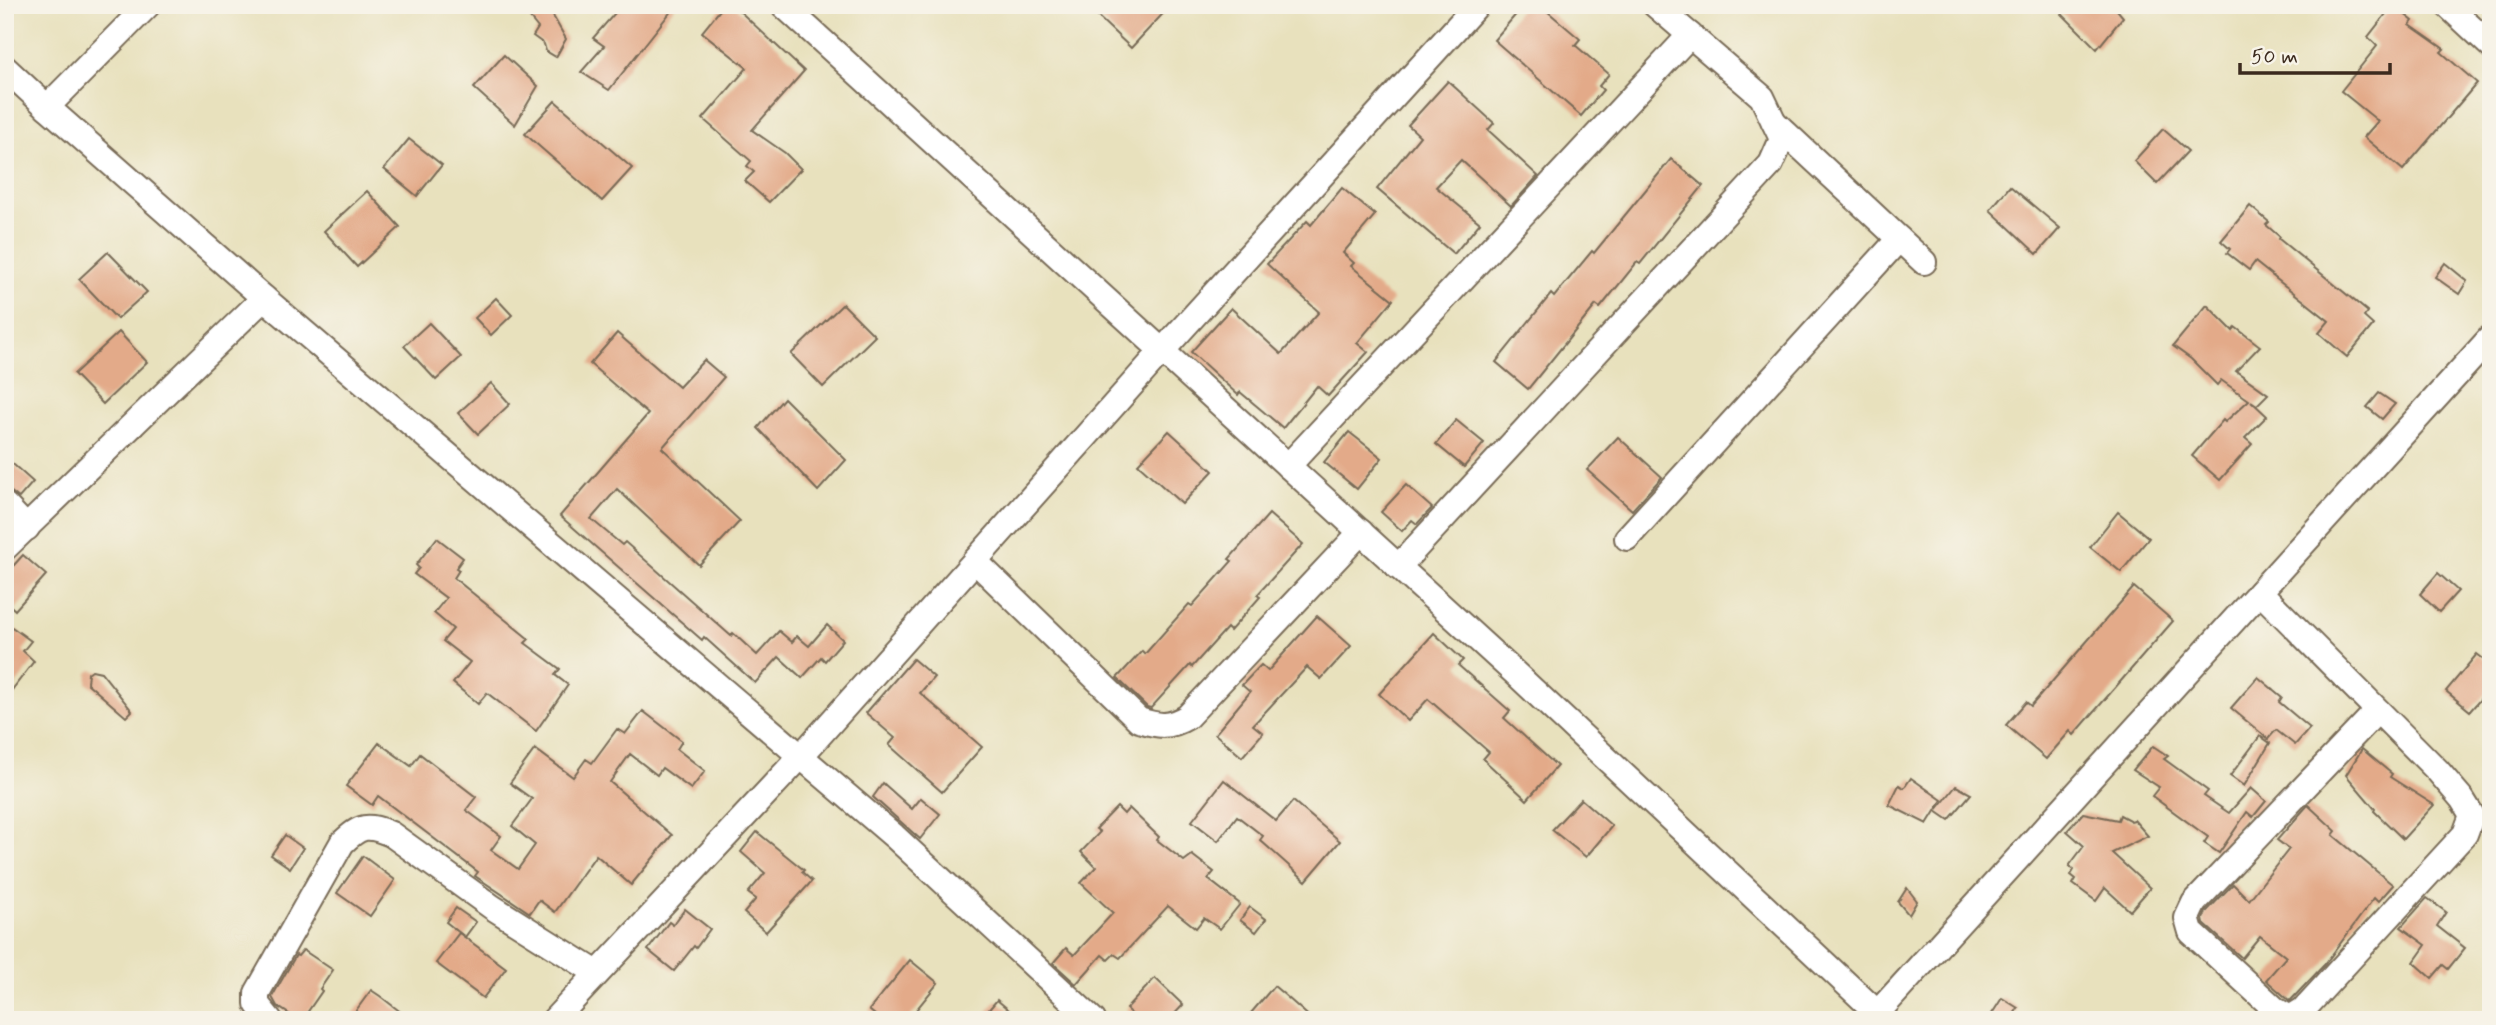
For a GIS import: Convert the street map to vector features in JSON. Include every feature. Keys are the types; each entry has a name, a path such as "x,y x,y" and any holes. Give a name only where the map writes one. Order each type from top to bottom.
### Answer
{"street":[{"path":"47,107 148,5"},
{"path":"783,5 1361,532 1878,1017 2491,337"},
{"path":"554,1020 801,756 1162,351 1476,5"},
{"path":"1398,567 1771,164 1782,139 1762,97 1655,5"},
{"path":"2447,5 2491,46"},
{"path":"1288,466 1690,35"},
{"path":"5,68 264,298 894,836 1093,1020"},
{"path":"1774,121 1924,262"},
{"path":"1627,538 1899,239"},
{"path":"5,548 264,298"},
{"path":"5,505 27,528"},
{"path":"975,561 1139,720 1158,726 1173,725 1187,717 1361,532"},
{"path":"2260,592 2438,771 2472,815 2465,834 2303,1010 2290,1018 2276,1010 2191,932 2187,918 2194,903 2377,710"},
{"path":"270,1020 257,1004 257,993 342,842 357,829 372,826 391,834 492,906 597,974"}],"building":[{"path":"543,5 561,5 553,16 566,39 556,57 546,51 544,44 533,36 538,28 530,18"},
{"path":"622,5 676,5 609,90 581,72 604,46 593,38"},
{"path":"724,5 733,5 804,71 752,130 785,153 801,169 769,202 745,181 754,172 747,166 751,161 703,119 747,68 702,32"},
{"path":"1103,5 1171,5 1131,48 1095,14"},
{"path":"1524,5 1540,5 1580,39 1575,45 1609,74 1599,86 1603,90 1581,116 1494,40"},
{"path":"2069,5 2113,5 2123,17 2097,49 2062,14"},
{"path":"2393,5 2413,21 2410,25 2444,49 2441,52 2477,83 2403,170 2364,137 2378,121 2341,91 2377,46 2368,37"},
{"path":"504,55 538,86 515,125 474,88"},
{"path":"1448,81 1494,123 1488,130 1538,176 1511,206 1461,160 1436,187 1480,223 1454,254 1377,189 1420,136 1408,125"},
{"path":"555,101 632,168 602,201 525,134"},
{"path":"2163,129 2188,151 2157,184 2134,161"},
{"path":"409,139 442,165 417,196 384,169"},
{"path":"1671,159 1703,186 1640,264 1637,262 1600,308 1596,305 1528,389 1496,362 1551,294 1554,297 1592,251 1594,253"},
{"path":"2010,186 2060,228 2037,254 1990,210"},
{"path":"1342,188 1375,215 1343,253 1354,263 1351,266 1393,300 1357,343 1368,352 1328,396 1317,386 1283,428 1240,392 1238,395 1191,352 1231,308 1281,354 1319,312 1267,264 1307,221 1311,225"},
{"path":"367,191 400,227 357,267 324,231"},
{"path":"2250,206 2269,222 2266,225 2279,239 2368,312 2364,317 2373,325 2347,357 2319,333 2329,321 2255,262 2249,270 2227,253 2230,249 2221,241"},
{"path":"108,252 147,292 117,319 79,279"},
{"path":"2445,263 2467,281 2459,294 2435,277"},
{"path":"496,298 512,315 491,335 475,318"},
{"path":"843,304 875,336 823,387 791,354"},
{"path":"2207,305 2233,331 2235,327 2260,346 2236,371 2268,394 2257,405 2251,401 2267,416 2245,438 2252,444 2220,480 2192,456 2223,420 2225,422 2249,400 2221,380 2217,385 2191,359 2173,346"},
{"path":"429,323 461,357 436,380 404,346"},
{"path":"119,332 147,362 103,404 74,374"},
{"path":"617,333 679,387 704,360 724,377 662,448 740,521 699,565 617,489 591,519 622,545 625,542 731,636 733,633 757,655 779,631 792,642 797,636 809,646 827,625 843,640 825,661 821,657 802,678 779,657 755,683 560,516 648,414 590,364"},
{"path":"491,383 510,404 478,434 458,413"},
{"path":"2379,393 2395,404 2382,419 2367,407"},
{"path":"784,398 846,460 818,491 758,428"},
{"path":"1456,420 1484,443 1464,467 1436,444"},
{"path":"1169,431 1213,471 1182,504 1138,464"},
{"path":"1349,432 1382,458 1357,489 1324,462"},
{"path":"1618,437 1662,477 1632,510 1587,470"},
{"path":"5,457 33,482 19,498 10,491 5,491"},
{"path":"1406,485 1432,508 1417,524 1412,520 1402,531 1381,512"},
{"path":"2118,512 2149,538 2121,572 2090,547"},
{"path":"1269,514 1303,544 1257,595 1260,597 1230,631 1227,628 1151,708 1147,707 1117,678 1142,651 1145,654 1189,604 1192,606"},
{"path":"437,538 463,558 456,568 459,570 454,578 529,639 525,643 560,669 555,675 568,685 536,731 487,693 478,704 453,683 470,662 443,641 453,629 434,613 446,598 414,574 419,568 416,565"},
{"path":"23,555 46,575 15,610 5,601 5,575"},
{"path":"2438,573 2458,591 2439,612 2420,594"},
{"path":"2134,587 2173,621 2074,735 2070,731 2046,759 2006,725 2026,702 2031,706"},
{"path":"1317,616 1351,646 1321,679 1307,667 1253,725 1263,733 1242,757 1215,734 1250,692 1242,685 1261,665 1268,671"},
{"path":"5,622 31,641 23,651 34,661 5,699"},
{"path":"1434,633 1463,660 1458,665 1510,711 1504,718 1557,766 1527,800 1483,759 1489,752 1428,699 1408,721 1379,694"},
{"path":"2477,654 2491,665 2491,687 2470,711 2446,691"},
{"path":"913,659 934,677 920,693 982,747 942,792 889,745 895,738 866,713"},
{"path":"92,670 101,672 132,711 126,717 87,683 88,673"},
{"path":"2258,677 2282,697 2279,702 2310,728 2295,745 2276,730 2268,739 2231,708"},
{"path":"643,711 682,741 677,749 705,771 691,789 662,768 657,775 630,754 610,782 672,835 631,885 596,855 555,912 539,900 530,913 475,876 478,872 378,796 372,805 346,786 379,743 411,766 420,754 476,797 466,810 501,836 491,850 518,869 535,845 512,826 532,799 510,783 535,749 573,777 586,759 592,763 617,729 625,734"},
{"path":"2260,736 2270,743 2244,786 2230,776"},
{"path":"2153,746 2168,756 2164,759 2208,791 2204,796 2229,813 2251,788 2266,801 2253,817 2247,812 2219,853 2204,843 2208,837 2152,796 2159,787 2133,770"},
{"path":"2362,749 2392,774 2390,777 2434,805 2403,839 2374,811 2346,775"},
{"path":"1911,778 1942,800 1927,824 1889,805 1899,785 1904,788"},
{"path":"1224,780 1276,821 1293,801 1340,841 1306,881 1260,840 1263,836 1237,816 1218,841 1192,821"},
{"path":"883,783 912,809 921,798 940,814 920,839 873,797"},
{"path":"1956,786 1971,794 1949,820 1936,811"},
{"path":"1581,799 1612,826 1586,857 1552,830"},
{"path":"2308,805 2336,831 2333,835 2393,885 2378,902 2374,898 2325,964 2290,1001 2266,980 2286,957 2260,936 2242,958 2204,924 2203,919 2206,912 2233,884 2249,900 2289,849 2277,840"},
{"path":"1117,807 1124,814 1129,808 1159,837 1157,840 1184,861 1192,855 1214,872 1208,879 1240,904 1220,929 1204,918 1196,928 1168,906 1120,958 1114,954 1108,960 1102,955 1076,984 1053,963 1066,948 1074,955 1113,913 1081,883 1096,867 1081,852 1100,832 1096,829"},
{"path":"2083,813 2118,820 2120,815 2134,820 2148,836 2112,853 2150,888 2130,911 2105,888 2096,901 2073,884 2076,879 2071,875 2074,870 2069,866 2084,846 2067,831"},
{"path":"757,832 804,870 802,872 812,881 766,932 744,913 756,899 748,893 765,873 741,852"},
{"path":"285,835 303,848 290,868 271,855"},
{"path":"363,856 395,880 370,916 337,893"},
{"path":"1907,888 1917,901 1909,915 1898,902"},
{"path":"2427,898 2446,912 2437,926 2465,948 2448,969 2443,965 2432,978 2414,962 2426,945 2401,927"},
{"path":"1250,907 1266,919 1256,932 1240,920"},
{"path":"456,908 476,922 465,937 446,922"},
{"path":"685,909 710,929 674,971 648,950 669,922 673,925"},
{"path":"459,933 506,968 483,998 436,963"},
{"path":"303,950 333,970 302,1020 298,1020 277,1006 272,997 296,955"},
{"path":"910,960 938,983 908,1020 881,1020 869,1010"},
{"path":"1155,978 1183,1005 1169,1020 1138,1020 1126,1009"},
{"path":"1274,986 1287,997 1313,1020 1245,1020"},
{"path":"371,990 380,996 411,1020 349,1020"},
{"path":"2002,998 2018,1008 2010,1020 1988,1020"},
{"path":"997,1000 1021,1020 980,1020"}]}
